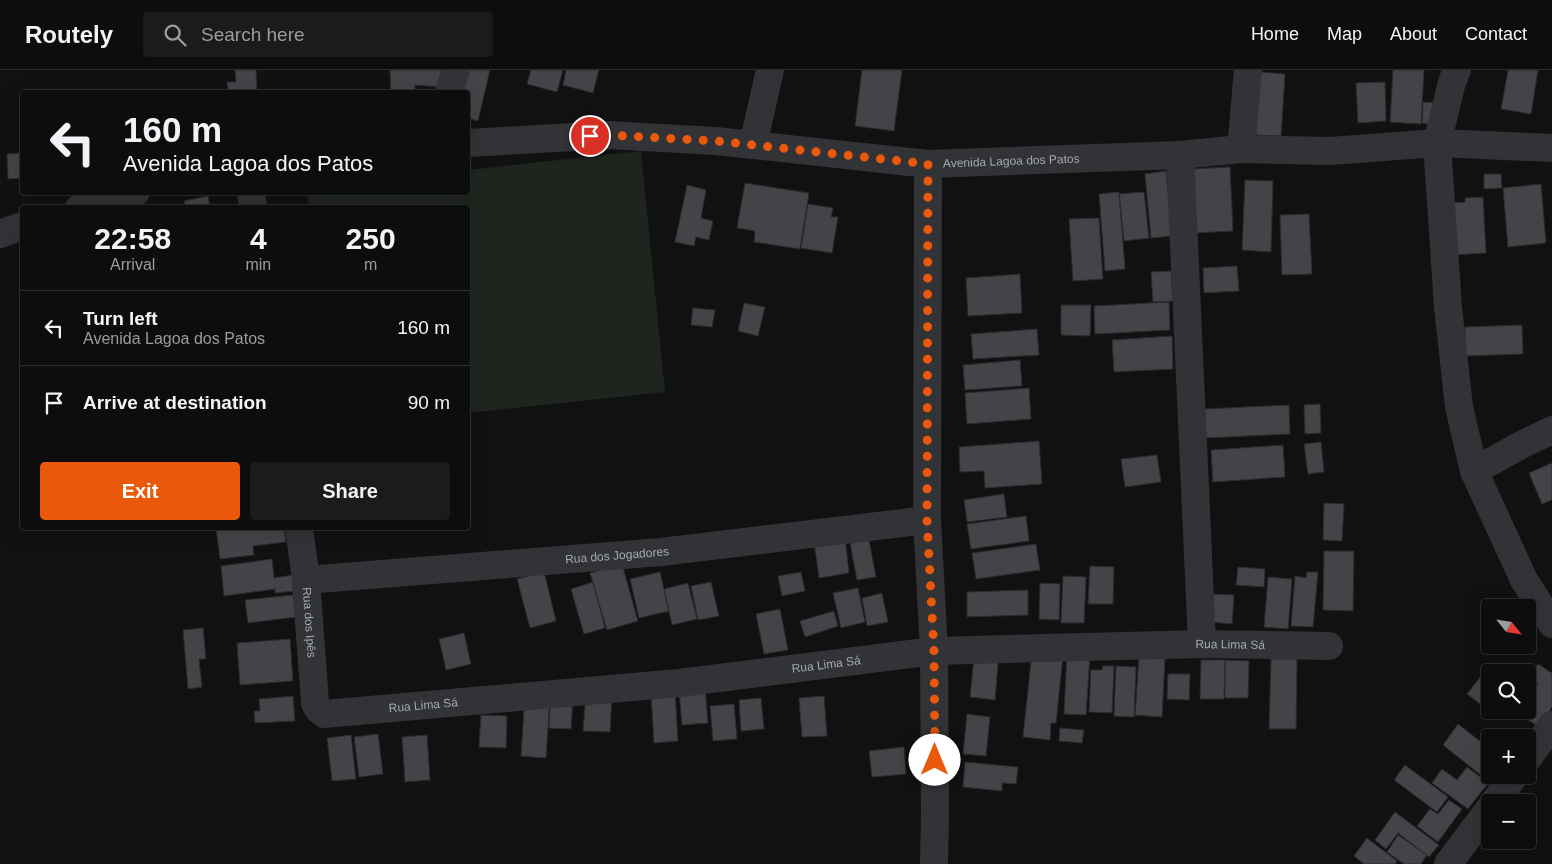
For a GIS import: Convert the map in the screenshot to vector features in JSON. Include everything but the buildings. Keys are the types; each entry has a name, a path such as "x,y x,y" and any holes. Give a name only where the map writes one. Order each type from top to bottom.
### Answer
{"street":[{"path":"450,90 456,70"},
{"path":"753,145 770,70"},
{"path":"1241,149 1248,70"},
{"path":"1457,70 1452,82 1437,143 1448,307 1459,407 1474,471 1524,580 1552,624"},
{"name":"Avenida Lagoa dos Patos","path":"470,143 609,135 716,141 928,164 1180,154 1241,149 1330,151 1437,143 1552,148"},
{"path":"1180,154 1202,644"},
{"path":"928,164 927,520 934,651 934,864"},
{"path":"90,205 125,195"},
{"path":"0,234 20,227"},
{"path":"1474,471 1552,430"},
{"name":"Rua dos Jogadores","path":"306,580 661,552 927,520"},
{"name":"Rua dos Ipês","path":"299,530 306,580 315,703 324,714"},
{"name":"Rua Lima Sá","path":"324,714 679,683 934,651 1202,644 1330,646"},
{"path":"1536,747 1552,725"},
{"path":"1500,794 1508,784"},
{"path":"1448,864 1481,820"}],"shaded area":[{"path":"641,151 665,392 470,413 470,205 309,205 307,195 470,195 470,170"}],"route":[{"path":"590,136 609,135 716,141 928,164 927,520 934,651 935,760"}]}
